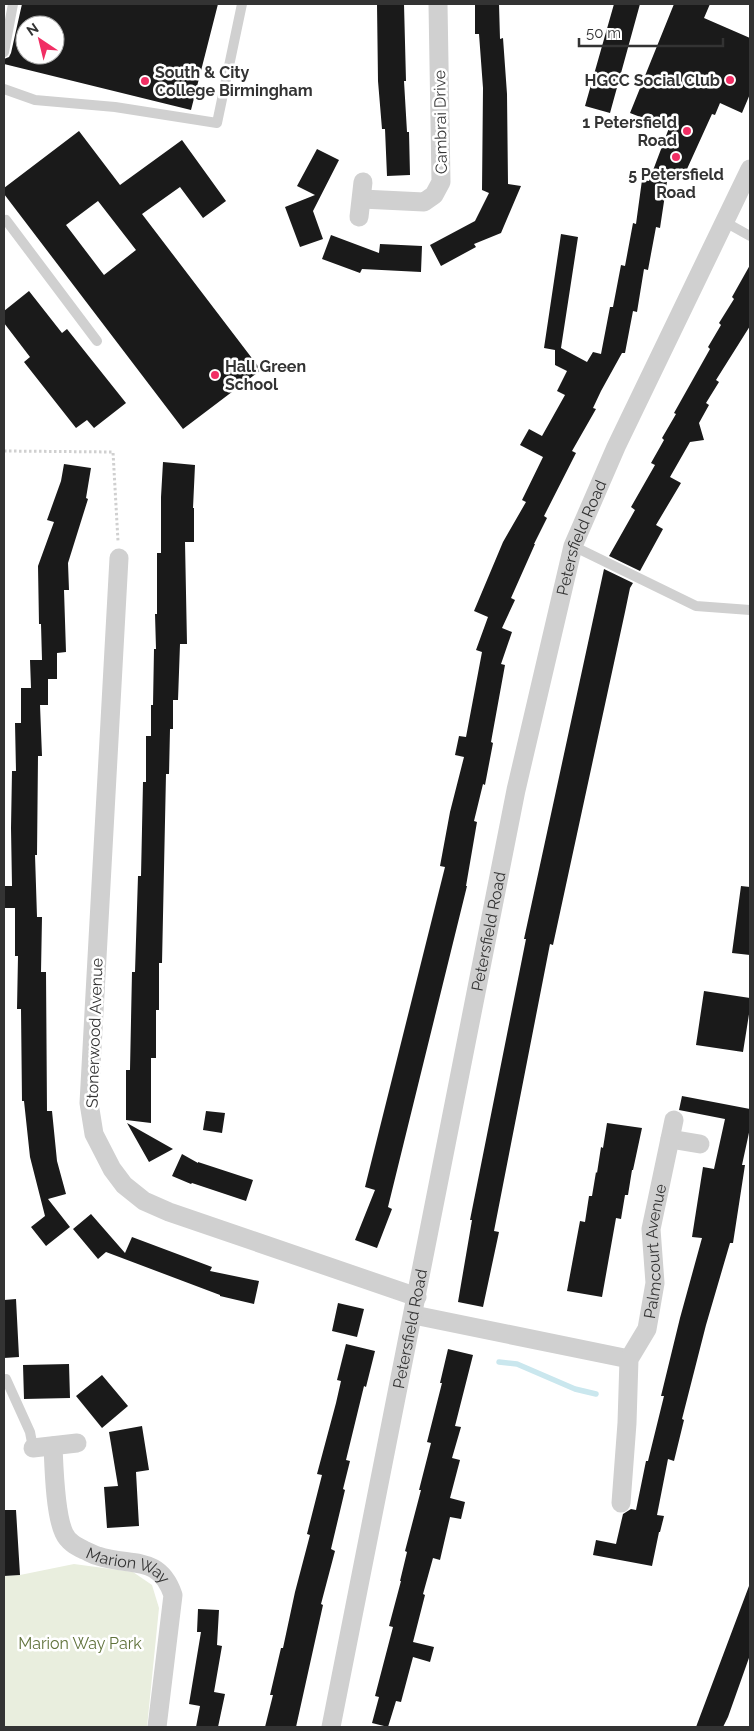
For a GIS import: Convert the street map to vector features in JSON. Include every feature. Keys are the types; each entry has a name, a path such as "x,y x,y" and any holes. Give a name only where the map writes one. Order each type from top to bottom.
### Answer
{"street":[{"name":"Cambrai Drive","path":"361,199 424,202 434,195 441,182 438,4"},
{"name":"Petersfield Road","path":"331,1727 414,1315 516,790 573,546 616,447 750,169"},
{"name":"Stonerwood Avenue","path":"119,558 89,1102 94,1134 112,1169 124,1185 144,1201 253,1242 417,1296"},
{"name":"Palmcourt Avenue","path":"621,1503 627,1423 629,1360 647,1328 655,1283 651,1228 674,1120"},
{"path":"670,1139 700,1144"},
{"path":"414,1315 629,1360"},
{"path":"33,1448 77,1443"},
{"name":"Marion Way","path":"53,1446 60,1517 64,1533 68,1539 74,1545 99,1556 146,1564 154,1568 164,1576 173,1595 157,1727"}],"lane":[{"path":"4,52 14,4"},
{"path":"4,90 35,100 115,107 217,123 242,4"},
{"path":"4,221 6,220 97,341"},
{"path":"725,222 750,236"},
{"path":"573,546 696,606 750,610"},
{"path":"6,1379 30,1432 33,1448"}],"path":[{"path":"4,451 113,452 119,558"}],"green space":[{"name":"Marion Way Park","path":"74,1564 133,1572 152,1585 159,1608 147,1727 4,1727 4,1576 20,1575"}],"building":[{"path":"22,4 218,4 191,110 4,64 4,59 9,57 15,35 15,65 65,65 65,15 20,15"},
{"path":"377,4 404,4 406,81 404,81 407,132 409,132 410,175 387,176 385,129 382,129 378,81"},
{"path":"475,4 499,4 500,39 503,38 507,94 508,184 521,186 501,233 474,244 476,247 441,266 430,245 475,221 489,193 482,190 483,88 479,34 475,34"},
{"path":"614,4 640,4 610,113 585,106"},
{"path":"674,4 710,4 704,18 750,38 750,94 742,113 720,103 715,115 712,114 682,180 668,175 660,228 656,227 648,270 644,269 637,312 633,311 625,353 622,353 601,391 593,408 596,409 572,451 576,453 544,516 547,518 511,598 515,600 502,628 512,632 501,664 505,665 485,785 483,784 474,821 477,822 467,886 388,1207 392,1209 377,1248 355,1240 375,1190 365,1187 445,867 440,866 450,812 464,757 455,755 459,736 466,737 482,652 476,650 488,617 474,611 503,542 526,502 522,500 543,457 520,445 529,429 542,436 565,395 557,391 567,371 555,365 555,350 544,348 561,234 578,237 561,348 587,362 593,352 601,354 610,307 613,307 621,265 625,266 633,223 636,224 642,180 649,181 669,128 630,113"},
{"path":"79,131 120,185 182,140 226,201 203,218 180,187 142,214 261,370 183,429 4,194 4,188","holes":["98,201 136,250 104,275 66,225"]},
{"path":"317,149 339,160 313,211 323,239 300,247 285,207 315,195 297,186"},
{"path":"331,235 379,253 380,244 422,246 421,272 362,269 360,273 322,259"},
{"path":"750,265 750,326 716,380 719,382 706,403 709,405 699,423 704,440 690,442 670,477 681,483 656,525 663,529 640,571 609,556 635,510 631,507 655,465 651,463 664,440 662,438 676,414 674,413 710,349 708,347 721,325 719,323 734,299 732,297"},
{"path":"29,291 62,333 67,329 126,403 94,428 87,420 76,428 24,362 30,357 4,323 4,311"},
{"path":"163,462 195,465 194,542 185,542 187,644 180,644 178,700 173,700 173,729 170,729 169,774 166,774 162,963 159,963 159,1010 156,1010 156,1058 151,1058 151,1123 126,1120 126,1070 130,1070 132,972 135,972 138,876 141,876 143,782 146,782 146,736 151,736 151,705 153,705 154,649 156,649 155,614 157,614 157,553 161,553"},
{"path":"64,464 91,468 86,498 88,499 68,563 69,590 64,590 66,652 57,653 57,679 48,679 48,705 40,705 42,756 38,756 37,855 35,855 37,917 42,917 41,972 46,972 47,1111 52,1111 57,1161 66,1194 48,1199 70,1227 46,1246 31,1227 45,1216 30,1157 24,1101 22,1101 21,1009 17,1009 18,956 15,956 15,908 4,908 4,886 12,886 12,771 16,771 15,723 21,723 21,688 31,688 30,660 42,660 38,566 54,522 47,520 61,481"},
{"path":"604,569 633,583 630,588 553,945 550,944 494,1231 499,1232 483,1307 458,1302 472,1220 470,1220 526,939 524,939"},
{"path":"741,886 750,887 750,955 732,953"},
{"path":"704,991 750,998 743,1052 696,1045"},
{"path":"682,1096 750,1109 750,1128 742,1165 745,1165 733,1243 730,1243 706,1325 682,1419 684,1420 674,1461 668,1459 657,1515 664,1516 652,1566 593,1555 596,1540 616,1544 623,1514 631,1509 636,1510 646,1461 648,1461 664,1396 661,1396 702,1238 692,1237 703,1167 714,1169 725,1119 679,1110"},
{"path":"206,1111 225,1113 222,1133 203,1130"},
{"path":"127,1123 173,1149 149,1162"},
{"path":"607,1123 642,1128 628,1195 625,1195 621,1219 616,1218 602,1297 567,1291 580,1221 585,1222 589,1196 592,1196"},
{"path":"182,1154 198,1163 253,1180 246,1201 172,1176"},
{"path":"91,1214 125,1253 132,1237 212,1267 210,1271 259,1281 254,1304 220,1296 106,1252 98,1259 73,1229"},
{"path":"16,1299 19,1357 4,1358 4,1300"},
{"path":"338,1303 364,1309 357,1337 332,1331"},
{"path":"346,1344 375,1351 366,1387 364,1386 346,1460 350,1461 331,1549 335,1551 321,1604 323,1605 296,1727 265,1727 281,1648 283,1648 310,1535 307,1534 322,1475 317,1474 341,1381 337,1380"},
{"path":"448,1349 473,1355 455,1426 461,1427 452,1458 460,1460 450,1498 465,1502 461,1519 450,1517 440,1560 433,1558 423,1594 425,1595 413,1642 434,1647 430,1662 413,1657 401,1702 396,1701 388,1727 372,1723 379,1697 375,1696 393,1627 389,1626 401,1581 407,1552 405,1551 421,1490 419,1490 431,1443 427,1442 442,1383 440,1383"},
{"path":"69,1364 70,1398 24,1399 23,1365"},
{"path":"102,1375 128,1406 102,1428 76,1396"},
{"path":"142,1426 149,1470 136,1472 139,1526 107,1528 104,1487 118,1486 109,1432"},
{"path":"4,1510 16,1510 20,1575 4,1576"},
{"path":"749,1586 750,1655 728,1717 723,1727 696,1727"},
{"path":"198,1609 219,1610 217,1645 222,1646 214,1692 225,1694 218,1727 196,1727 200,1706 189,1704 201,1632 197,1632"}],"waterway":[{"path":"499,1362 517,1364 575,1389 596,1394"}],"place":[{"name":"HGCC Social Club","path":"730,80"},
{"name":"South & City College Birmingham","path":"145,81"},
{"name":"1 Petersfield Road","path":"687,131"},
{"name":"5 Petersfield Road","path":"676,157"},
{"name":"Hall Green School","path":"215,375"}]}
